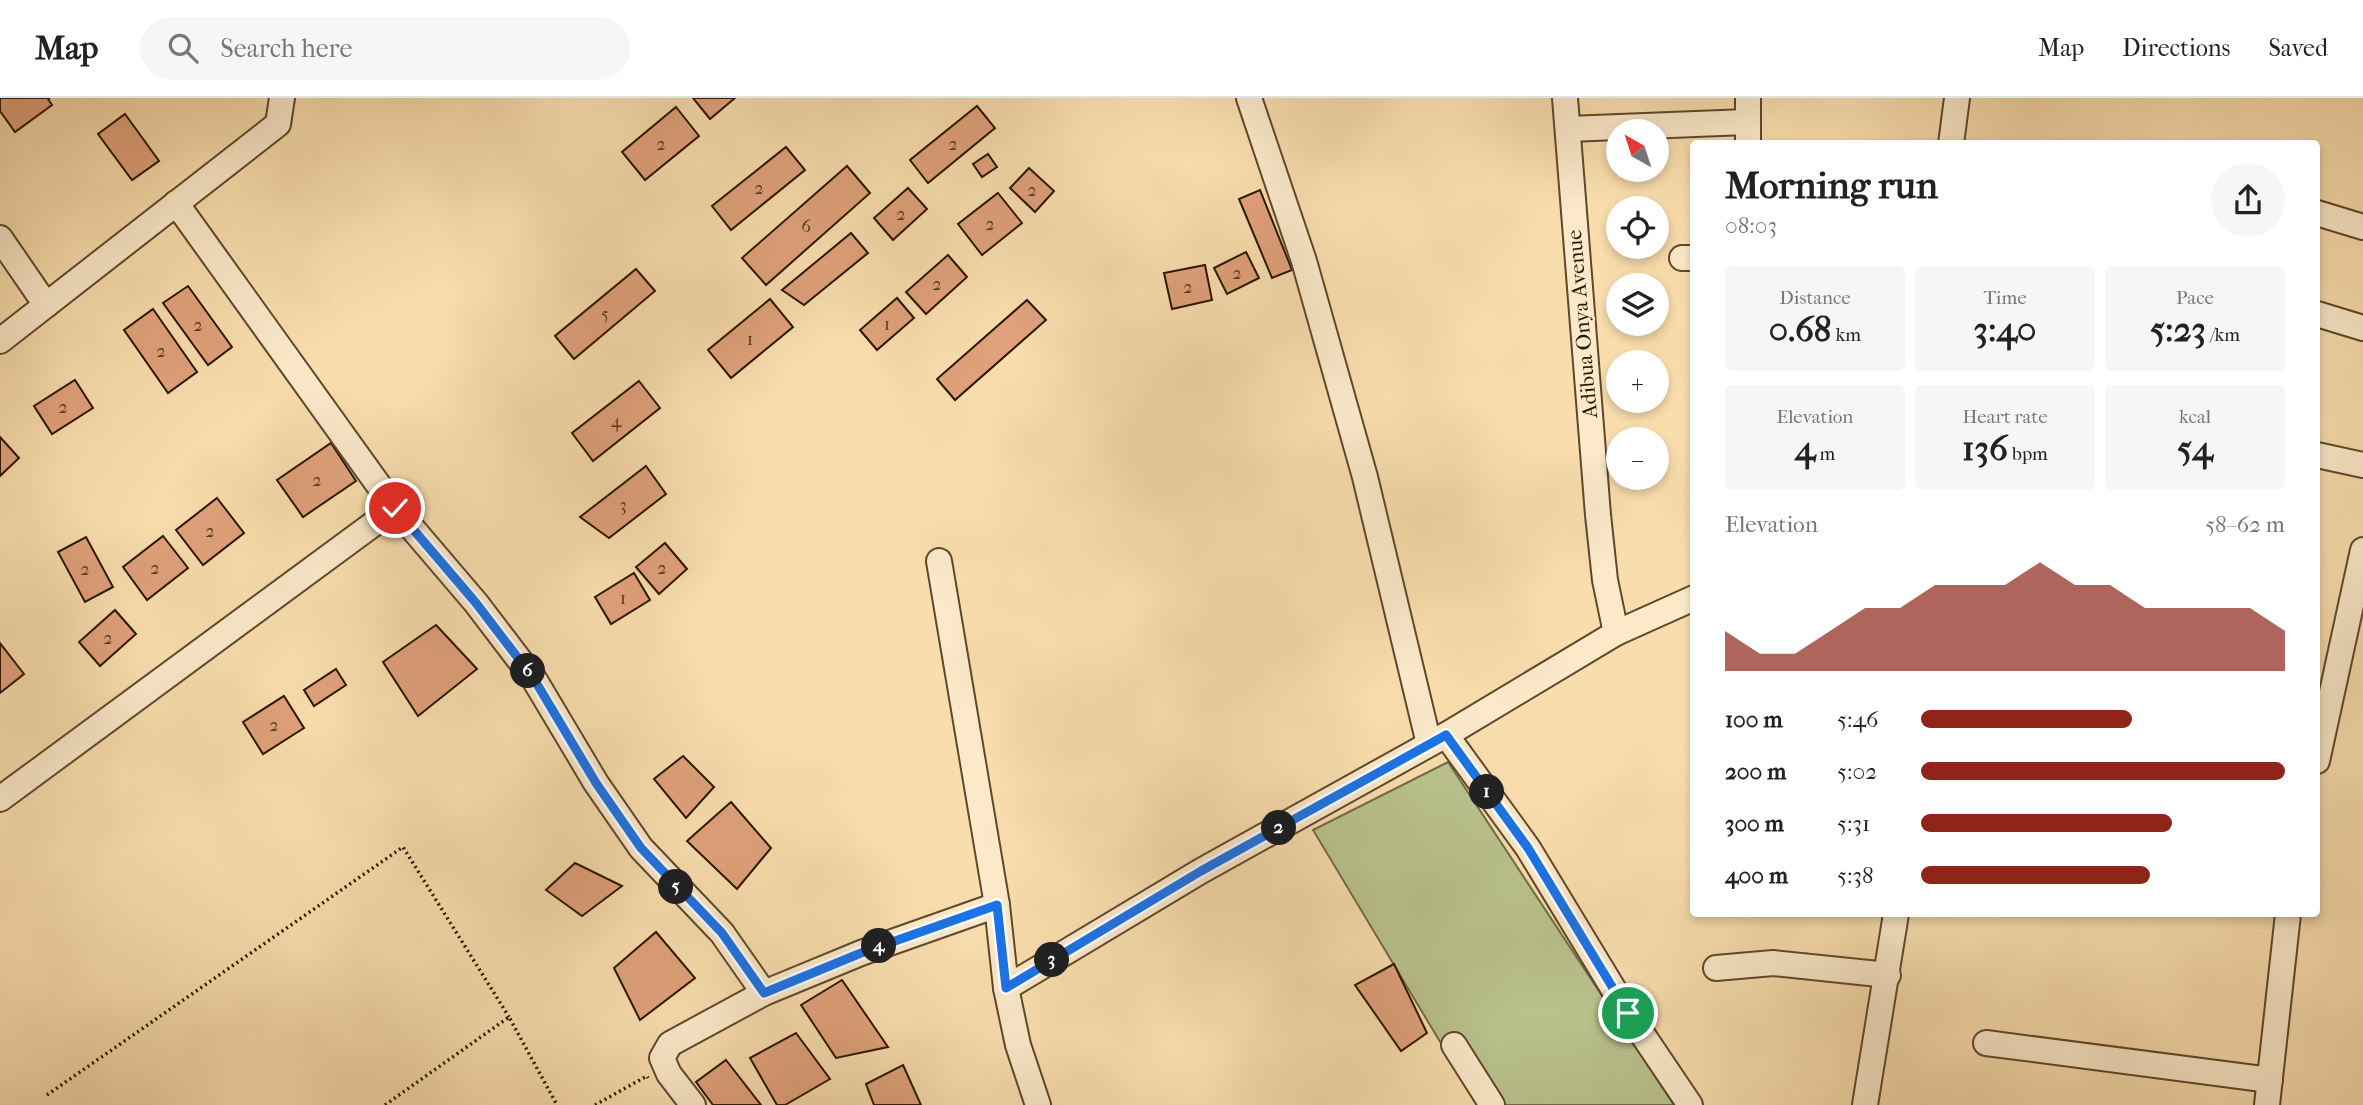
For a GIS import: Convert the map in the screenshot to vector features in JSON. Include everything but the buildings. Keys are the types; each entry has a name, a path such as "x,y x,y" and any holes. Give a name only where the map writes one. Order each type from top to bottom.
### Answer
{"street":[{"path":"0,341 278,124 282,98"},
{"path":"1250,98 1304,261 1437,740 1528,848 1628,1013 1690,1105"},
{"name":"Adibua Onya Avenue","path":"1565,98 1598,515 1605,580 1616,633"},
{"path":"1952,140 1957,98"},
{"path":"1568,129 1748,121"},
{"path":"176,203 395,508 476,603 534,679 596,783 641,848 722,933 764,993"},
{"path":"2320,214 2363,227"},
{"path":"0,238 46,305"},
{"path":"2320,315 2363,328"},
{"path":"2320,456 2363,465"},
{"path":"0,799 395,508"},
{"path":"2320,747 2363,550"},
{"path":"939,561 997,905 1006,988 1017,1045 1038,1105"},
{"path":"1006,988 1201,871 1437,740 1616,633 1690,600"},
{"path":"693,1105 669,1074 662,1058 670,1044 764,993 861,953 997,905"},
{"path":"1865,1105 1896,917"},
{"path":"2267,1105 2288,917"},
{"path":"1716,968 1773,963 1888,975"},
{"path":"1986,1042 2270,1080"},
{"path":"1454,1045 1492,1105"}],"path":[{"path":"47,1095 403,847 509,1017 557,1105"},
{"path":"385,1105 509,1017"},
{"path":"595,1105 647,1076 654,1086"}],"green space":[{"path":"1448,762 1674,1105 1478,1105 1313,830"}],"route":[{"path":"395,508 476,603 534,679 596,783 641,848 722,933 764,993 861,953 997,905 1006,988 1201,871 1446,735 1528,848 1628,1013"}]}
